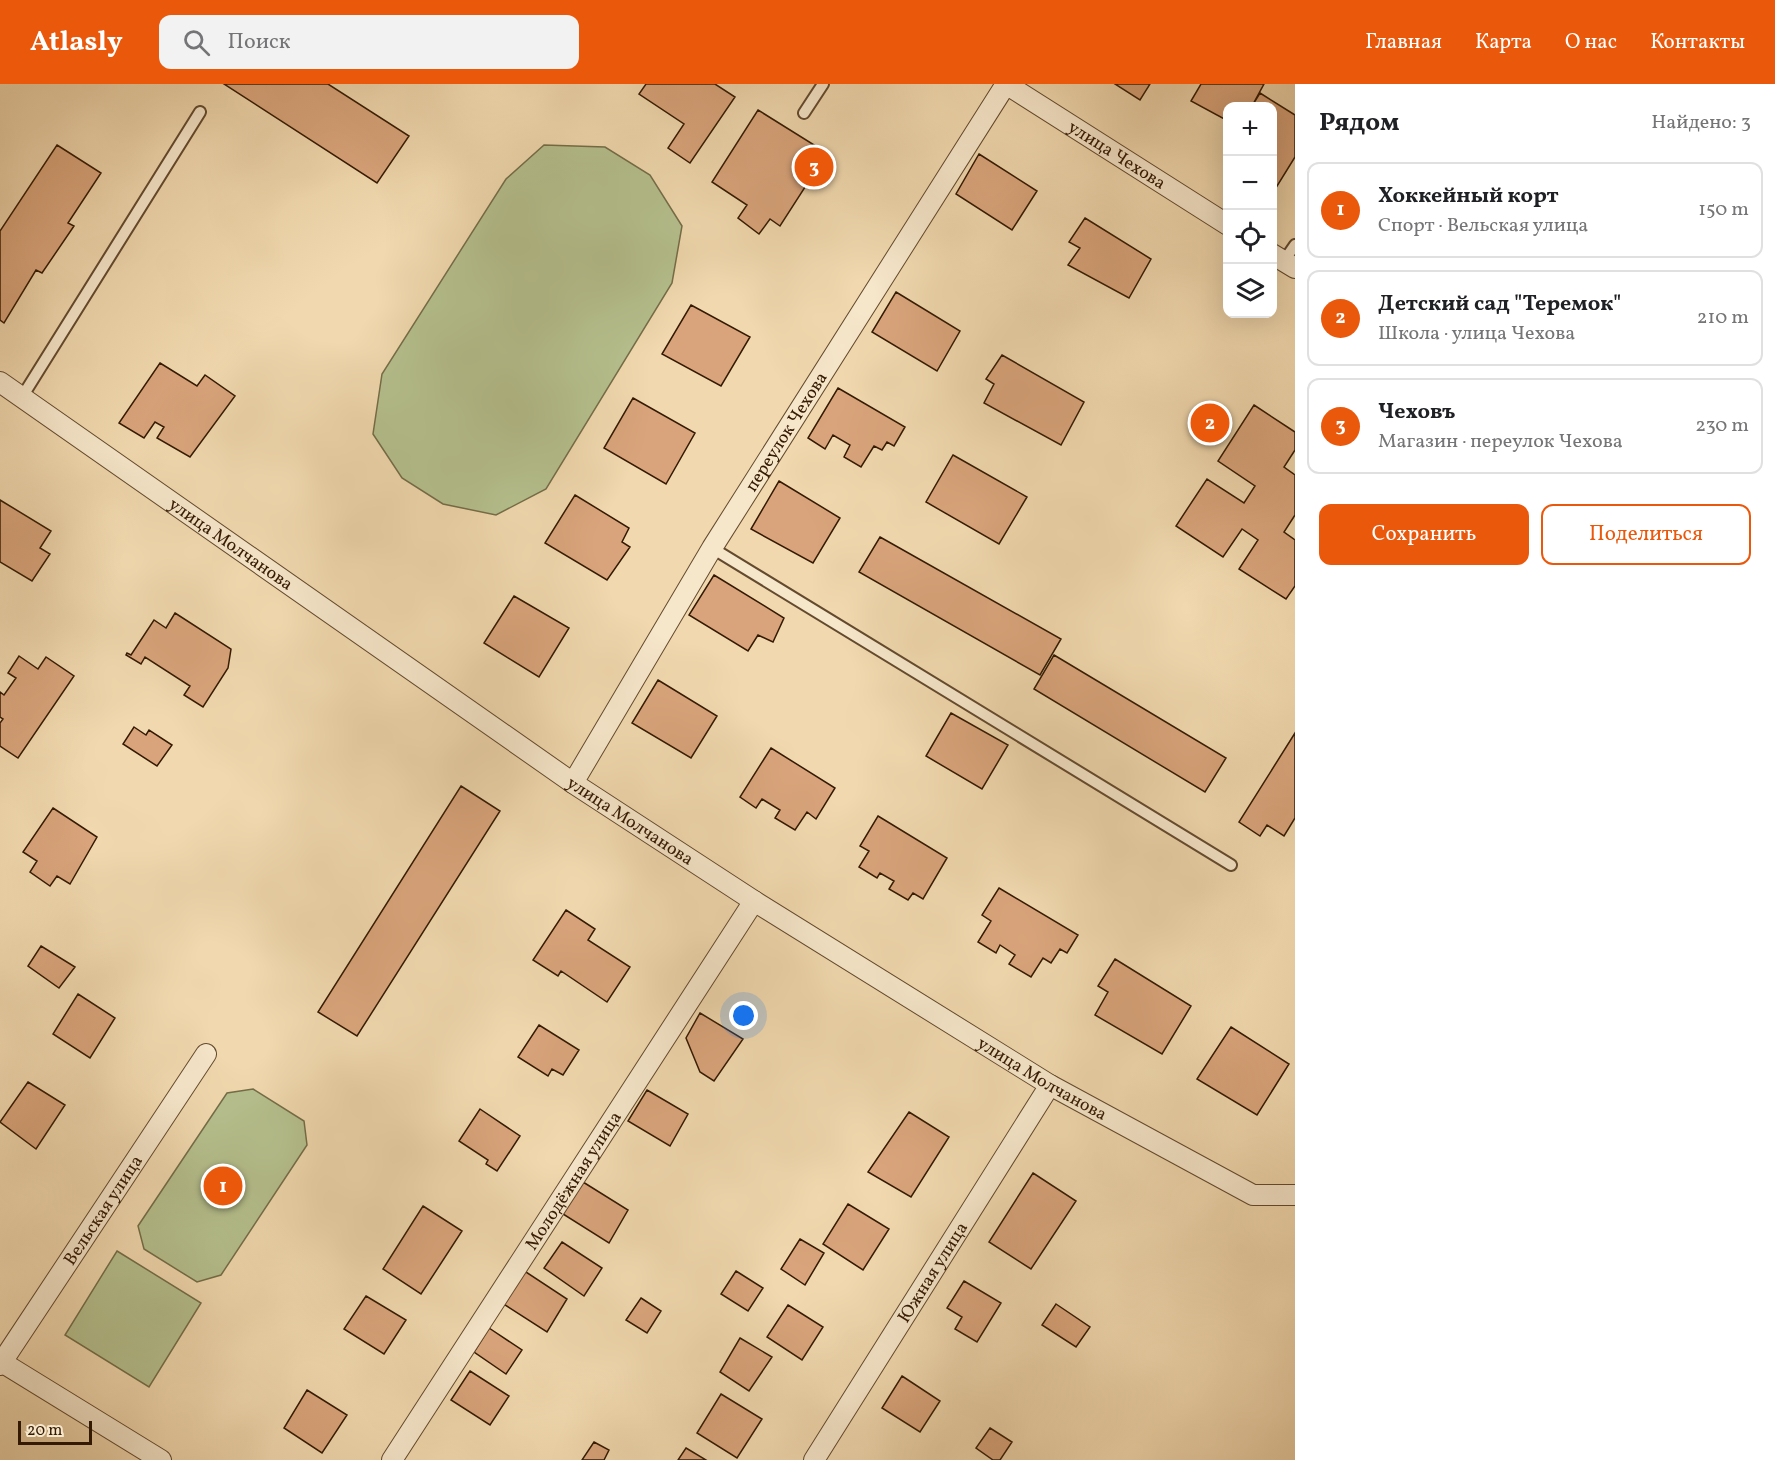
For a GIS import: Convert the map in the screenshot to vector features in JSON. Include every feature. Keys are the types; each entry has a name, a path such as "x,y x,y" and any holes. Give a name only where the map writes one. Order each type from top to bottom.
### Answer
{"street":[{"name":"улица Чехова","path":"1006,84 1223,222"},
{"name":"переулок Чехова","path":"573,783 712,548 1006,84"},
{"name":"улица Молчанова","path":"0,382 573,783 754,901 1050,1085 1253,1195 1295,1195"},
{"name":"Молодёжная улица","path":"392,1460 754,901"},
{"name":"Вельская улица","path":"1,1363 206,1054"},
{"name":"Южная улица","path":"814,1460 1050,1085"},
{"path":"1,1363 161,1460"}],"lane":[{"path":"804,113 823,84"},
{"path":"22,397 200,112"},
{"path":"1284,261 1295,244"},
{"path":"712,548 1231,865"}],"green space":[{"path":"544,145 605,147 650,175 682,226 672,283 546,489 496,515 443,504 402,478 373,434 382,374 506,179"},
{"path":"253,1089 304,1121 307,1145 221,1275 197,1282 144,1249 138,1226 227,1093"},
{"path":"117,1251 201,1303 149,1387 65,1335"}],"building":[{"path":"224,84 328,84 409,136 377,183"},
{"path":"646,84 715,84 735,97 690,163 668,148 684,124 639,94"},
{"path":"1115,84 1150,84 1140,100"},
{"path":"1201,84 1264,84 1254,102 1223,102 1223,118 1191,101"},
{"path":"1260,93 1274,102 1254,102"},
{"path":"1277,104 1295,115 1295,157 1277,186"},
{"path":"758,110 827,153 780,226 770,219 759,234 738,218 747,205 712,182"},
{"path":"57,145 101,173 68,223 74,226 42,273 36,270 4,323 0,320 0,231"},
{"path":"979,154 1037,191 1012,230 956,194"},
{"path":"1085,218 1151,259 1129,298 1068,265 1080,248 1069,242"},
{"path":"896,292 960,331 937,371 872,332"},
{"path":"691,305 750,337 721,386 662,354"},
{"path":"1002,355 1084,402 1061,445 984,403 994,384 986,379"},
{"path":"160,363 197,386 205,375 235,396 190,457 157,438 164,427 155,422 144,438 119,423"},
{"path":"838,388 905,427 894,446 887,442 882,450 874,446 861,467 844,457 850,445 833,435 825,449 808,438"},
{"path":"633,398 695,433 666,484 604,448"},
{"path":"1254,405 1295,432 1295,450 1284,467 1295,475 1295,515 1284,532 1295,540 1295,586 1286,599 1239,569 1258,540 1242,529 1223,557 1176,526 1207,479 1244,503 1255,486 1218,461"},
{"path":"953,455 1027,497 999,544 926,502"},
{"path":"779,481 840,518 813,563 751,529"},
{"path":"575,495 629,528 622,542 630,547 607,580 545,543"},
{"path":"0,500 51,531 40,548 50,554 32,581 0,562"},
{"path":"880,537 1061,639 1040,675 859,572"},
{"path":"714,575 784,618 773,642 758,635 748,651 689,615"},
{"path":"514,596 569,628 539,677 484,643"},
{"path":"175,613 231,649 228,668 203,707 184,695 190,686 145,657 141,664 126,655 127,653 131,655 154,620 166,628"},
{"path":"1054,655 1226,758 1205,792 1034,689"},
{"path":"19,656 38,669 46,657 74,676 18,758 0,746 0,723 3,719 0,717 0,692 4,695 16,678 8,673"},
{"path":"658,680 717,716 691,758 632,723"},
{"path":"951,713 1008,745 982,789 926,756"},
{"path":"134,727 146,735 149,730 172,745 157,766 123,744"},
{"path":"1295,733 1295,818 1284,836 1267,825 1260,836 1239,822"},
{"path":"771,748 835,788 816,819 807,812 795,830 775,818 780,810 762,799 756,808 740,797"},
{"path":"461,786 500,811 357,1036 318,1012"},
{"path":"53,808 97,837 70,884 57,876 50,886 30,872 37,861 23,852"},
{"path":"878,816 947,858 923,899 913,893 908,900 889,889 894,881 880,873 877,878 859,867 869,851 860,846"},
{"path":"999,888 1078,935 1067,953 1060,949 1051,963 1043,958 1031,977 1009,964 1015,955 1000,945 996,953 978,942 991,921 982,915"},
{"path":"566,910 595,929 588,940 630,967 607,1002 561,971 558,976 533,960"},
{"path":"41,946 75,967 59,988 28,966"},
{"path":"1115,959 1191,1006 1162,1054 1095,1015 1108,992 1098,986"},
{"path":"78,994 115,1018 90,1058 53,1034"},
{"path":"700,1013 743,1039 714,1081 700,1072 686,1038"},
{"path":"539,1025 579,1050 563,1075 552,1069 548,1076 518,1057"},
{"path":"1231,1027 1289,1064 1257,1115 1197,1079"},
{"path":"28,1082 65,1105 36,1149 0,1122"},
{"path":"647,1090 688,1114 670,1146 628,1121"},
{"path":"480,1109 520,1136 497,1171 486,1164 488,1160 459,1141"},
{"path":"909,1112 949,1137 911,1197 868,1172"},
{"path":"1033,1173 1076,1201 1031,1269 989,1242"},
{"path":"583,1182 628,1210 609,1243 563,1214"},
{"path":"848,1204 889,1229 863,1270 823,1244"},
{"path":"423,1206 462,1231 421,1294 383,1269"},
{"path":"800,1239 824,1253 805,1285 781,1269"},
{"path":"562,1242 602,1268 584,1296 544,1268"},
{"path":"523,1270 567,1299 547,1332 502,1303"},
{"path":"736,1271 763,1288 748,1311 721,1294"},
{"path":"964,1281 1001,1303 977,1342 955,1329 962,1317 947,1308"},
{"path":"366,1296 406,1320 384,1354 344,1329"},
{"path":"641,1298 661,1311 647,1333 626,1320"},
{"path":"1056,1304 1090,1327 1076,1347 1042,1325"},
{"path":"788,1305 823,1327 802,1360 767,1337"},
{"path":"489,1328 522,1350 506,1374 474,1352"},
{"path":"740,1338 772,1357 749,1391 720,1372"},
{"path":"470,1371 509,1396 490,1425 451,1400"},
{"path":"902,1376 940,1401 920,1432 882,1408"},
{"path":"307,1390 347,1415 322,1453 284,1428"},
{"path":"721,1394 762,1419 737,1458 697,1433"},
{"path":"990,1428 1012,1442 1000,1460 993,1460 976,1448"},
{"path":"594,1442 609,1450 604,1460 582,1460"},
{"path":"686,1448 706,1460 678,1460"}],"place":[{"name":"Чеховъ","path":"814,167"},
{"name":"Детский сад \"Теремок\"","path":"1210,423"},
{"name":"Хоккейный корт","path":"223,1186"}]}
